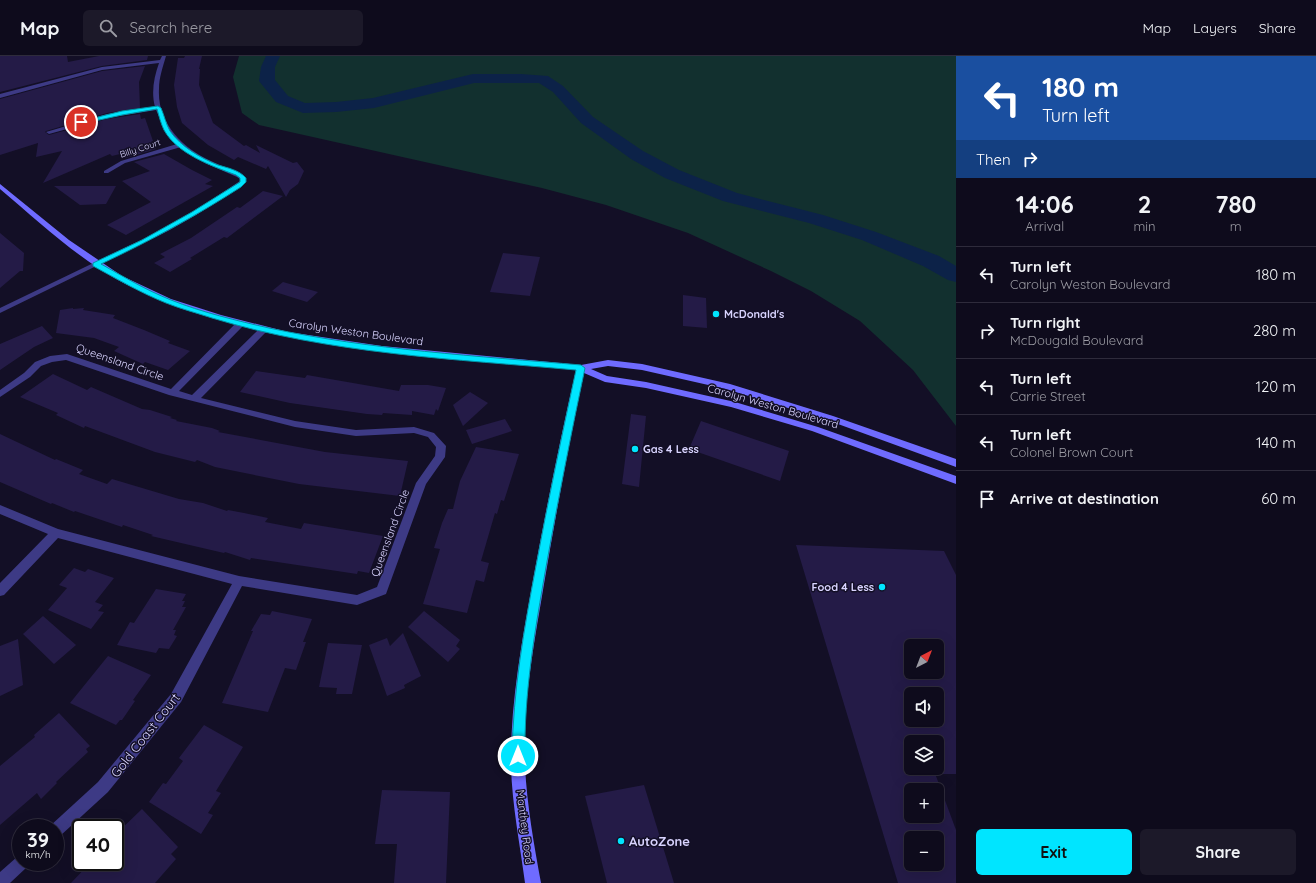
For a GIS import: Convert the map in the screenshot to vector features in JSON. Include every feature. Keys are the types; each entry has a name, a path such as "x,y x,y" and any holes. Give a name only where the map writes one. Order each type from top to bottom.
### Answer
{"street":[{"path":"0,96 102,69 163,59 157,83 158,108 167,130 181,145 207,162 238,174 243,178 243,182 239,186 194,214 144,241 0,312"},
{"path":"49,132 107,116 158,108"},
{"name":"Billy Court","path":"106,172 123,162 181,145"},
{"name":"Carolyn Weston Boulevard","path":"0,186 84,256 96,264 139,288 170,302 240,324 318,341 407,352 581,368 608,363 642,367 727,386 830,418 956,463"},
{"name":"Queensland Circle","path":"172,393 240,324"},
{"path":"194,400 263,330"},
{"name":"Queensland Circle","path":"0,394 27,375 38,364 50,359 67,356 111,373 194,400 295,424 356,434 414,430 431,435 441,446 440,457 421,483 382,590 357,600 239,581 56,534 0,508"},
{"name":"Carolyn Weston Boulevard","path":"581,368 605,379 646,385 747,409 815,429 956,480"},
{"name":"Manthey Road","path":"533,883 522,813 518,766 519,722 526,653 561,458 581,368"},
{"path":"0,591 56,534"},
{"name":"Gold Coast Court","path":"64,824 103,787 176,698 239,581"},
{"path":"0,882 12,871"}],"green space":[{"path":"239,56 956,56 956,426 913,370 860,321 811,291 688,233 606,205 542,188 259,125 242,113 233,77"}],"building":[{"path":"0,56 67,56 68,62 99,56 148,56 147,60 102,66 0,92"},
{"path":"185,56 202,56 199,69 199,85 213,123 244,146 246,145 260,153 256,145 293,163 297,162 304,171 298,184 290,190 286,197 268,166 266,169 238,157 234,160 208,145 182,123 177,107 174,85 178,58 184,58"},
{"path":"145,66 139,82 140,108 107,113 45,132 49,135 107,119 140,114 141,119 145,118 153,141 151,142 154,144 150,145 156,149 126,158 120,154 112,156 110,154 43,183 62,151 36,157 38,143 0,155 0,99 102,71"},
{"path":"164,154 212,180 205,184 213,186 126,235 107,225 151,202 122,181 150,171 134,162"},
{"path":"54,186 116,186 106,204 80,205"},
{"path":"263,191 283,196 227,238 224,237 170,272 154,263 165,257 160,254 191,238 237,207 240,208"},
{"path":"0,233 24,253 23,271 20,271 0,288"},
{"path":"503,253 540,257 530,296 490,292"},
{"path":"283,282 318,292 307,302 272,291"},
{"path":"683,295 706,298 707,328 683,326"},
{"path":"84,308 83,310 115,315 113,318 170,341 168,343 190,351 168,370 145,362 143,364 114,351 119,347 94,338 56,333 60,310"},
{"path":"42,326 53,338 34,347 0,370 0,344"},
{"path":"256,371 305,378 307,375 399,391 401,385 428,385 446,388 438,411 436,409 434,415 412,411 412,415 383,413 382,415 367,414 290,403 240,392"},
{"path":"53,374 87,390 91,387 142,409 172,417 170,418 177,420 176,421 220,431 218,432 325,452 408,461 400,496 299,484 215,467 197,460 195,462 155,452 85,426 84,428 56,415 58,413 20,397"},
{"path":"470,392 488,403 463,426 453,405"},
{"path":"631,414 646,416 639,487 622,484"},
{"path":"505,419 512,431 472,444 466,430"},
{"path":"701,421 789,451 780,481 689,449"},
{"path":"0,434 55,460 56,459 83,470 79,474 107,484 112,479 179,499 203,503 227,511 268,518 265,522 301,529 304,523 383,536 369,573 358,571 357,574 251,558 250,560 225,552 151,536 153,535 123,525 122,527 75,511 74,512 52,503 51,504 0,482"},
{"path":"476,447 519,454 504,501 501,500 497,514 495,513 481,561 489,563 484,582 476,580 467,613 423,604 440,549 434,548 442,523 448,509 453,509 460,481"},
{"path":"796,545 944,551 956,575 956,774 944,774 944,735 904,735 904,775 936,775 939,783 904,783 904,823 944,823 944,798 956,830 956,883 898,883"},
{"path":"74,568 85,572 88,569 114,578 95,602 103,605 98,611 104,612 91,629 48,610 67,588 59,585"},
{"path":"156,589 186,594 182,601 185,601 182,607 186,607 173,630 176,630 174,635 177,636 169,649 159,648 156,653 117,645 130,622 134,623"},
{"path":"272,611 312,619 303,642 306,642 296,670 285,668 268,712 222,703 253,631 251,631 261,614 270,615"},
{"path":"424,611 460,640 456,646 460,649 448,662 408,627"},
{"path":"43,616 76,645 54,664 23,634"},
{"path":"403,633 421,676 404,685 405,688 387,696 369,645 387,638 390,646"},
{"path":"18,639 23,685 0,696 0,646"},
{"path":"328,643 362,645 352,694 336,694 337,688 319,687"},
{"path":"108,656 151,675 133,700 135,701 122,720 120,720 116,725 70,703"},
{"path":"59,713 90,746 86,749 88,752 56,782 57,783 41,799 37,793 0,825 0,766 35,737 34,735"},
{"path":"204,725 243,747 216,791 221,793 208,813 213,815 201,834 149,802 163,783 166,784 183,761 179,758"},
{"path":"644,785 674,883 607,883 585,796"},
{"path":"382,790 450,792 446,883 394,883 397,844 375,844"},
{"path":"142,809 178,847 171,854 176,859 155,883 71,883 82,871 124,871 124,826"}],"waterway":[{"path":"273,56 268,67 267,81 282,99 303,108 336,107 374,103 404,95 437,89 473,79 543,79 558,89 587,120 637,155 672,174 730,197 816,219 869,236 931,261 956,275"}],"place":[{"name":"McDonald's","path":"716,314"},
{"name":"Gas 4 Less","path":"635,449"},
{"name":"Food 4 Less","path":"882,587"},
{"name":"AutoZone","path":"621,841"}],"route":[{"path":"81,122 122,113 158,108 167,130 175,140 189,152 222,169 238,174 243,178 243,182 239,186 194,214 119,254 96,264 139,288 170,302 240,324 280,334 318,341 407,352 555,364 581,368 561,458 526,653 519,722 518,756"}]}
